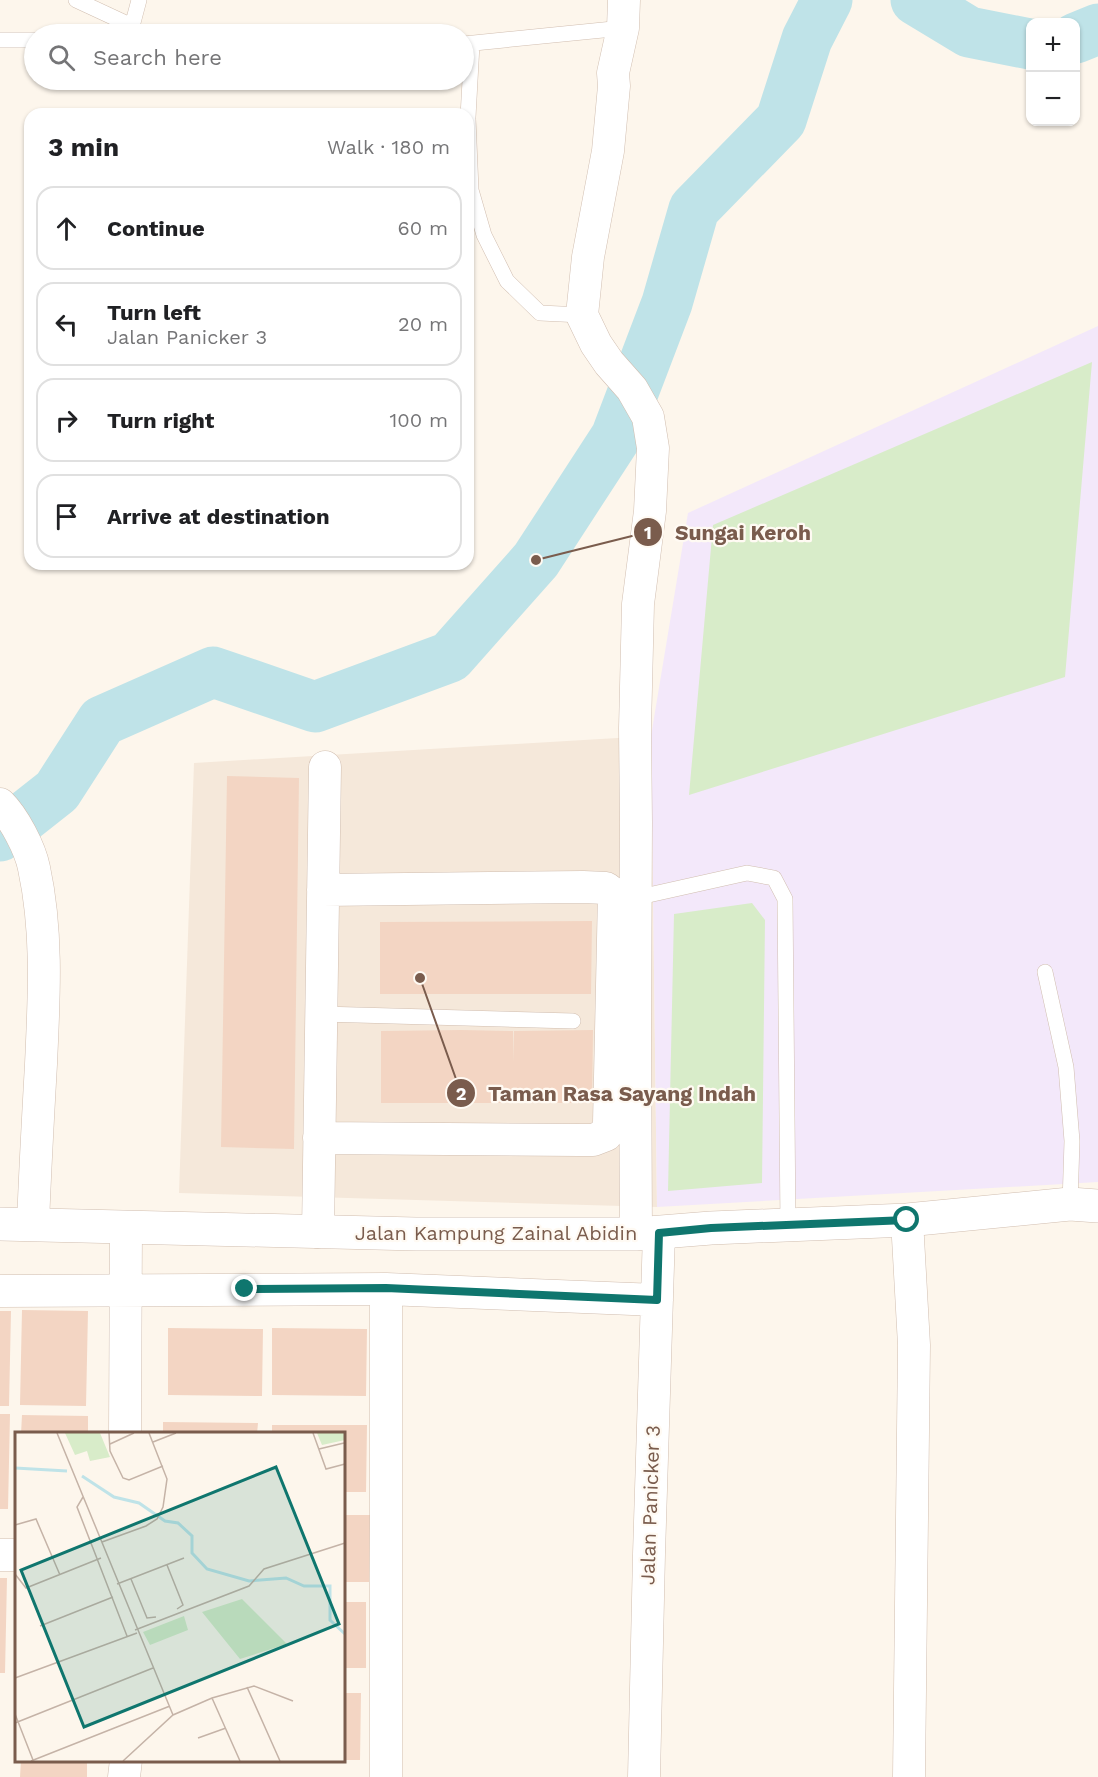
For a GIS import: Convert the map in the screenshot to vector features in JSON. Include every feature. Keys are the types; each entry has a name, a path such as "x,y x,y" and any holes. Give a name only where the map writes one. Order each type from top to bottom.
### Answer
{"street":[{"path":"582,315 588,256 608,151 614,86 613,73 623,14"},
{"name":"Jalan Panicker 3","path":"582,315 596,344 609,363 632,388 648,417 653,448 650,511 638,614 635,728 635,898 648,1234 657,1300 644,1777"},
{"path":"318,1232 324,767"},
{"path":"2,806 23,839 34,866 43,924 45,967 33,1224"},
{"path":"320,1138 594,1140 606,1135 609,1123 614,894 606,888 323,890"},
{"name":"Jalan Kampung Zainal Abidin","path":"0,1224 318,1232 648,1234 711,1228 907,1220 1084,1205"},
{"path":"907,1220 914,1345 909,1777"},
{"path":"125,1432 126,1227"},
{"path":"386,1288 386,1777"},
{"path":"0,1291 386,1288 657,1300"},
{"path":"124,1777 126,1762"}],"lane":[{"path":"76,0 120,24"},
{"path":"133,24 139,0"},
{"path":"474,43 623,14"},
{"path":"0,40 24,40"},
{"path":"468,90 468,108"},
{"path":"474,201 484,236 507,281 540,313 582,315"},
{"path":"635,898 747,873 774,878 785,899 789,1225"},
{"path":"1045,972 1066,1067 1072,1141 1084,1205"},
{"path":"321,1014 573,1021"}],"shaded area":[{"path":"1098,326 1098,1182 657,1207 651,736 688,513"},
{"path":"651,736 657,1207 179,1193 194,763"}],"green space":[{"path":"1092,362 1065,677 689,795 713,525"},
{"path":"752,903 765,920 762,1183 668,1191 674,914"}],"building":[{"path":"227,776 299,778 294,1149 221,1147"},
{"path":"592,921 591,994 380,994 380,922"},
{"path":"593,1030 592,1103 381,1103 381,1031 513,1031 514,1062 514,1031"},
{"path":"22,1310 88,1311 86,1406 20,1405"},
{"path":"0,1311 11,1311 9,1406 0,1406"},
{"path":"168,1328 263,1329 262,1396 168,1395"},
{"path":"272,1328 367,1329 366,1396 272,1395"},
{"path":"0,1414 10,1414 8,1509 0,1509"},
{"path":"22,1415 88,1416 88,1432 21,1432"},
{"path":"163,1422 258,1423 257,1432 163,1432"},
{"path":"272,1425 367,1425 366,1492 345,1492 345,1432 272,1432"},
{"path":"345,1515 370,1515 369,1582 345,1582"},
{"path":"0,1578 7,1578 5,1673 0,1673"},
{"path":"345,1602 366,1602 366,1668 345,1668"},
{"path":"345,1693 361,1693 360,1760 345,1760"},
{"path":"21,1762 87,1762 87,1777 20,1777"}],"waterway":[{"path":"0,836 57,791 102,721 213,672 315,707 450,657 536,560 616,437 667,303 694,209 781,120 807,39 827,0"},
{"path":"916,0 969,32 1026,43"},
{"path":"1080,36 1098,29"}],"place":[{"name":"Sungai Keroh","path":"536,560"},
{"name":"Taman Rasa Sayang Indah","path":"420,978"}],"route":[{"path":"245,1289 386,1288 657,1300 659,1233 711,1228 907,1220"}]}
